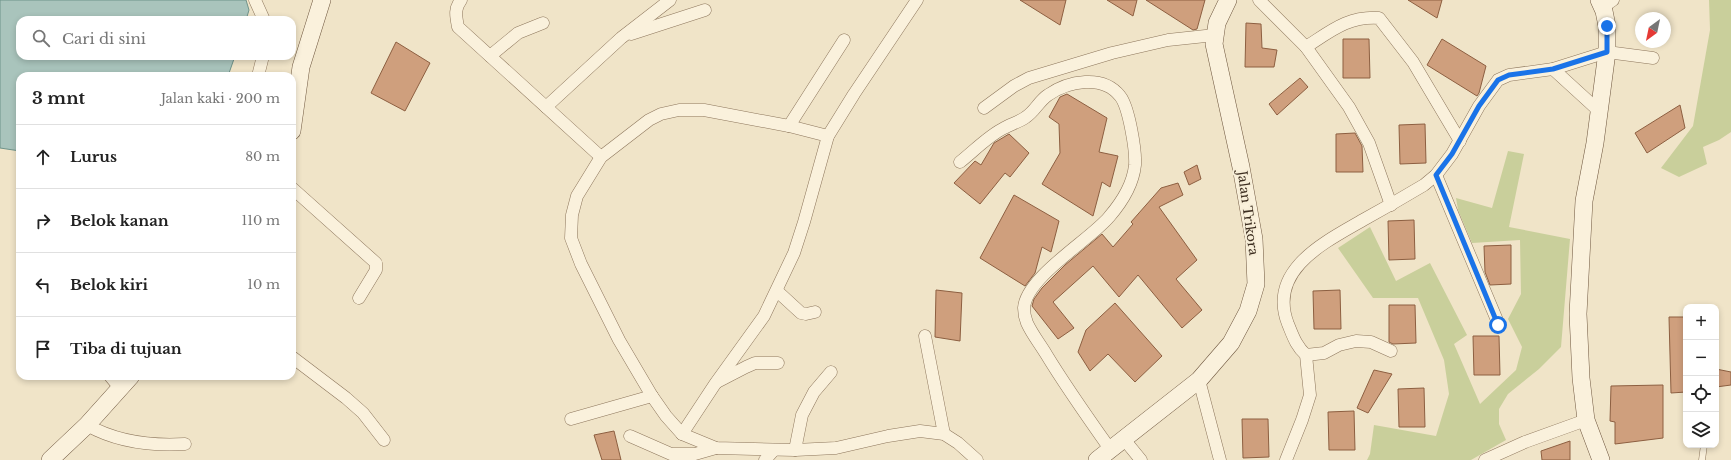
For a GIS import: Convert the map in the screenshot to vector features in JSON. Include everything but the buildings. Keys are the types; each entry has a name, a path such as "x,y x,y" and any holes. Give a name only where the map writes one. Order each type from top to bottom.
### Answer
{"street":[{"path":"255,0 262,16"},
{"path":"296,103 301,67 322,0"},
{"path":"461,0 456,7 455,15 458,27 601,157"},
{"path":"546,107 621,38 670,0"},
{"path":"682,434 715,384 764,316 794,253 828,136 916,0"},
{"name":"Jalan Trikora","path":"1097,460 1123,438 1199,380 1231,343 1248,311 1256,284 1254,239 1241,167 1218,68 1214,44 1217,23 1228,0"},
{"path":"1259,0 1306,47 1349,107 1362,130 1382,175 1391,205"},
{"path":"1601,460 1586,420 1581,378 1578,307 1584,201 1607,52 1605,2"},
{"path":"621,38 706,10"},
{"path":"1306,47 1335,28 1358,18 1379,18 1412,62 1460,141"},
{"path":"490,56 518,33 544,23"},
{"path":"984,108 1014,86 1029,78 1112,53 1154,43 1215,35"},
{"path":"788,126 844,40"},
{"path":"1286,460 1310,395 1306,355 1298,348 1283,308 1286,287 1294,272 1311,252 1424,186 1436,175 1460,141 1479,106 1498,80 1509,75 1553,69 1607,52 1653,58"},
{"path":"259,72 262,60"},
{"path":"1553,69 1599,110"},
{"path":"960,162 1003,128 1026,118 1047,95 1061,88 1089,81 1100,82 1111,87 1121,96 1133,138 1135,165 1130,184 1122,201 1108,218 1056,262 1036,284 1024,305 1027,323 1060,376 1110,449"},
{"path":"716,448 682,434 666,416 652,396 619,340 581,264 571,238 572,215 577,196 601,157 649,120 661,114 679,110 704,110 788,126 828,136"},
{"path":"1436,175 1498,325"},
{"path":"296,192 376,263 376,270 359,298"},
{"path":"777,291 801,313 806,314 815,312"},
{"path":"926,336 944,434"},
{"path":"1306,355 1324,353 1339,346 1356,341 1371,342 1391,351"},
{"path":"296,360 363,412 384,440"},
{"path":"715,384 746,366 755,363 778,363"},
{"path":"795,450 802,416 814,392 831,372"},
{"path":"50,460 87,425 120,380"},
{"path":"1199,380 1220,460"},
{"path":"571,419 652,396"},
{"path":"1484,460 1525,442 1586,420"},
{"path":"87,425 103,434 121,439 169,445 185,444"},
{"path":"630,436 671,454 695,454 716,448 795,450 836,448 888,436 920,431 944,434 958,443 977,460"},
{"path":"1123,438 1141,460"},
{"path":"765,460 774,450"}],"lane":[{"path":"1702,460 1704,448"}],"green space":[{"path":"1709,0 1731,0 1731,132 1719,140 1703,147 1707,164 1679,177 1661,168 1693,126 1710,30"},
{"path":"1508,151 1524,154 1509,227 1570,239 1561,347 1539,369 1508,394 1499,409 1499,424 1506,440 1471,460 1367,460 1370,454 1374,425 1436,436 1449,394 1444,360 1418,298 1373,298 1338,248 1370,227 1396,281 1430,263 1467,335 1454,344 1480,404 1516,370 1522,347 1508,319 1521,294 1520,240 1472,243 1458,210 1456,198 1492,208"}],"water":[{"path":"0,0 246,0 249,10 247,16 16,16 16,60 234,60 229,72 16,72 16,150 0,148"}],"route":[{"path":"1498,325 1436,175 1452,154 1479,106 1498,80 1509,75 1553,69 1607,52 1607,26"}]}
